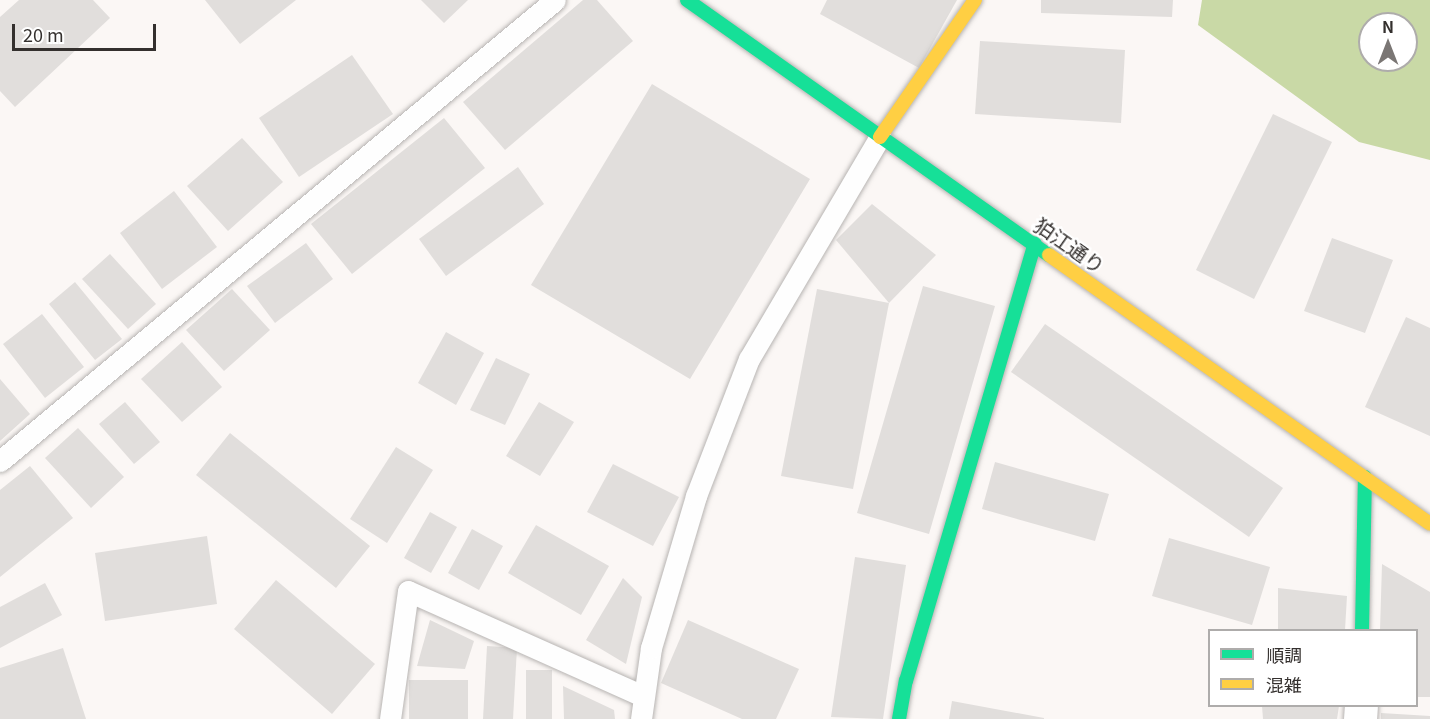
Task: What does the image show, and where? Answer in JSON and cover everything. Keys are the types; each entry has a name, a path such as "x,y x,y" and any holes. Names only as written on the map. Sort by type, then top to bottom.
{"main road":[{"name":"狛江通り","path":"687,0 1430,524"},
{"path":"880,137 975,0"},
{"path":"899,719 906,681 1035,244"},
{"path":"1362,629 1365,477"}],"lane":[{"path":"0,461 555,0"},
{"path":"640,719 651,648 696,496 749,360 880,137"},
{"path":"386,718 408,591 643,696"}],"green space":[{"path":"1202,0 1430,0 1430,160 1359,142 1198,25"}],"building":[{"path":"19,0 93,0 110,18 15,107 0,91 0,17"},
{"path":"205,0 296,0 240,44"},
{"path":"421,0 468,0 444,23"},
{"path":"583,0 597,0 633,41 505,150 463,102"},
{"path":"827,0 957,0 919,68 820,14"},
{"path":"1041,0 1173,0 1172,17 1041,13"},
{"path":"980,41 1125,50 1121,123 975,114"},
{"path":"352,55 393,114 299,177 259,118"},
{"path":"652,84 810,179 690,379 531,285"},
{"path":"1273,114 1332,142 1254,299 1196,270"},
{"path":"444,118 485,168 352,274 311,224"},
{"path":"242,138 283,182 228,231 187,186"},
{"path":"518,167 544,204 446,276 419,239"},
{"path":"174,191 217,247 162,289 120,233"},
{"path":"872,204 936,255 889,303 836,240"},
{"path":"1332,238 1393,260 1365,333 1304,311"},
{"path":"306,243 333,279 275,323 247,286"},
{"path":"110,254 156,304 128,329 82,279"},
{"path":"75,282 122,339 95,360 49,304"},
{"path":"923,286 995,306 929,534 857,513"},
{"path":"232,289 270,330 224,371 186,330"},
{"path":"817,289 889,303 853,489 781,476"},
{"path":"42,314 84,367 45,398 3,344"},
{"path":"1406,317 1430,328 1430,436 1365,407"},
{"path":"1045,324 1283,488 1249,537 1011,372"},
{"path":"446,332 484,353 456,405 418,383"},
{"path":"182,342 222,387 182,422 141,379"},
{"path":"496,358 530,374 505,425 470,410"},
{"path":"0,379 30,414 0,441"},
{"path":"125,402 160,442 134,464 99,424"},
{"path":"539,402 574,422 540,476 506,456"},
{"path":"78,428 124,477 91,508 45,458"},
{"path":"230,433 370,546 336,588 196,475"},
{"path":"396,447 433,470 387,543 350,519"},
{"path":"995,462 1109,494 1095,541 982,509"},
{"path":"613,464 679,497 653,546 587,512"},
{"path":"30,466 73,518 0,577 0,490"},
{"path":"430,512 457,527 431,573 404,558"},
{"path":"536,525 609,566 581,615 508,573"},
{"path":"472,529 503,546 479,590 448,573"},
{"path":"207,536 217,604 105,621 95,553"},
{"path":"1169,538 1270,567 1252,625 1152,596"},
{"path":"855,557 906,565 883,719 831,717"},
{"path":"1382,564 1430,592 1430,697 1418,697 1418,629 1380,629"},
{"path":"623,578 642,597 626,664 586,640"},
{"path":"276,580 375,664 332,714 234,629"},
{"path":"45,583 62,615 0,648 0,607"},
{"path":"1278,588 1347,596 1345,629 1278,629"},
{"path":"430,620 474,641 465,669 417,666"},
{"path":"688,620 799,669 776,719 742,719 661,683"},
{"path":"487,646 517,648 513,719 483,719"},
{"path":"63,648 86,719 0,719 0,668"},
{"path":"526,670 552,670 552,719 526,719"},
{"path":"409,680 468,680 468,719 409,719"},
{"path":"563,686 614,710 615,719 564,719"},
{"path":"952,701 1044,718 1044,719 949,719"},
{"path":"1262,707 1339,707 1337,719 1263,719"},
{"path":"1381,713 1430,716 1430,719 1381,719"}],"traffic: fast":[{"path":"687,0 1049,255"},
{"path":"899,719 906,681 1035,244"},
{"path":"1362,629 1365,477"}],"traffic: slow":[{"path":"880,137 975,0"},
{"path":"1049,255 1430,524"}]}
